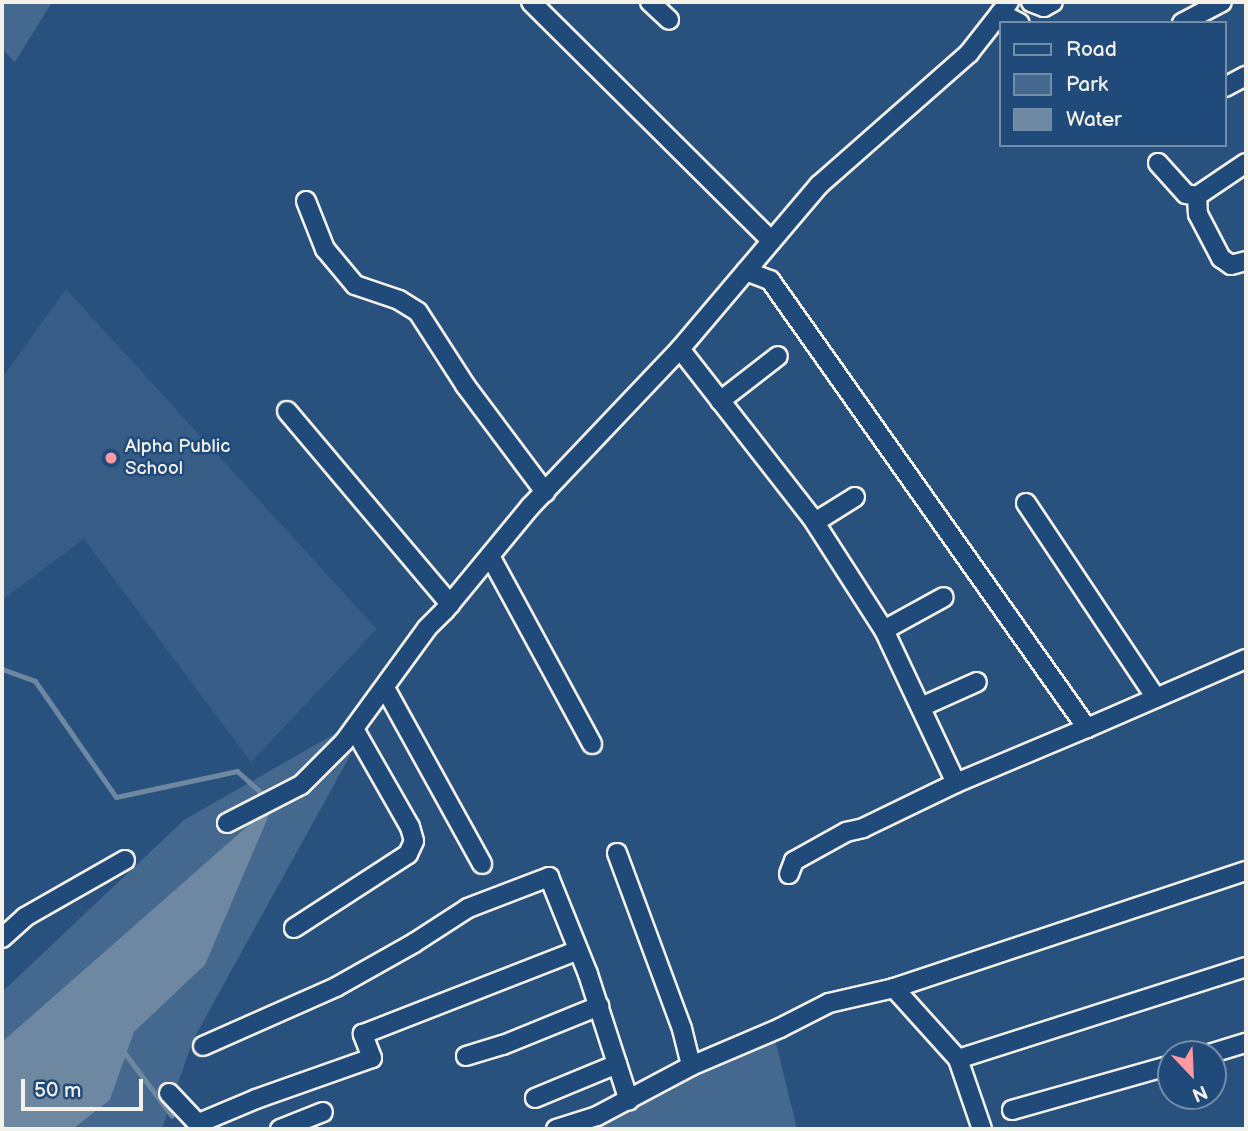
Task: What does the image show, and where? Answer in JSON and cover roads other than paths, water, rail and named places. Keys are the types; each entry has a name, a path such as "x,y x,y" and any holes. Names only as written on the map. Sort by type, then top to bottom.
{"street":[{"path":"531,2 772,241"},
{"path":"650,2 669,20"},
{"path":"1031,2 1044,7 1053,2"},
{"path":"1186,21 1222,2"},
{"path":"227,823 301,785 354,729 427,628 545,492 680,349 819,185 969,53 1005,7 1018,21"},
{"path":"1227,86 1246,76"},
{"path":"1158,163 1186,194 1197,196 1246,163"},
{"path":"1197,196 1198,214 1221,258 1231,265 1246,261"},
{"path":"306,201 325,249 355,285 399,300 418,312 465,385 545,492"},
{"path":"746,271 770,280 1087,728"},
{"path":"680,349 815,522 884,630 956,783"},
{"path":"720,401 778,356"},
{"path":"287,411 450,604"},
{"path":"815,522 855,497"},
{"path":"1026,503 1156,698"},
{"path":"491,555 592,744"},
{"path":"884,630 944,597"},
{"path":"789,874 794,861 846,832 863,828 956,783 1246,659"},
{"path":"921,707 978,682"},
{"path":"384,688 482,864"},
{"path":"294,928 408,854 414,841 410,827 354,729"},
{"path":"617,853 682,1029 691,1066"},
{"path":"2,938 26,917 125,860"},
{"path":"556,1129 597,1116 691,1066 780,1028 829,1003 894,988 1246,871"},
{"path":"203,1046 336,987 414,943 467,908 549,877 599,1006 629,1101"},
{"path":"170,1093 201,1126 256,1099 372,1058 363,1034 576,951"},
{"path":"958,1059 1246,967"},
{"path":"894,988 958,1059 982,1129"},
{"path":"466,1056 503,1045 599,1006"},
{"path":"1227,1049 1246,1043"},
{"path":"535,1098 617,1064"},
{"path":"1012,1110 1157,1069"},
{"path":"280,1129 323,1112"}],"water":[{"path":"274,803 205,965 134,1032 110,1100 73,1129 2,1129 2,1042"}],"waterway":[{"path":"2,669 35,681 116,797 237,771 267,798"},
{"path":"123,1051 172,1116"}],"place":[{"name":"Alpha Public School","path":"111,458"}]}
